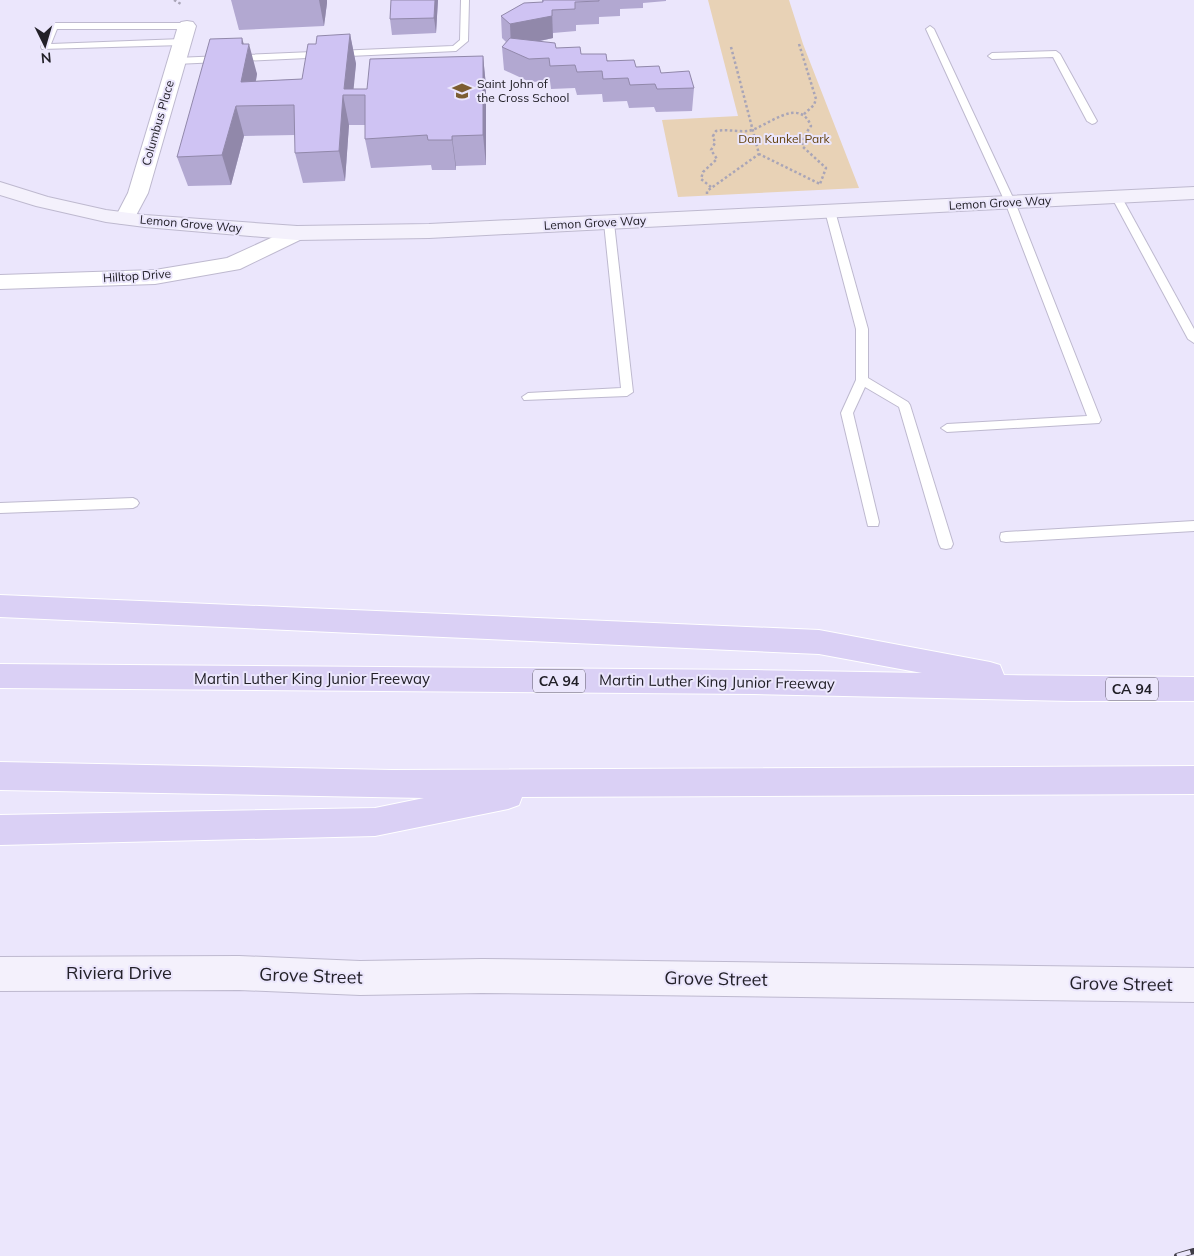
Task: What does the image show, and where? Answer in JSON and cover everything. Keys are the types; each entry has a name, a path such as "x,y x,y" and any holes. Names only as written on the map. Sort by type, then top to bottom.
{"highway":[{"path":"0,606 819,642 1070,689"},
{"name":"Martin Luther King Junior Freeway","path":"0,676 744,682 1070,689 1194,689"},
{"path":"0,776 392,784 1194,780"},
{"path":"0,830 375,822 569,783"}],"main road":[{"name":"Lemon Grove Way","path":"0,188 43,202 106,216 145,221 297,233 429,232 1194,193"},
{"name":"Riviera Drive","path":"0,974 239,972"},
{"name":"Grove Street","path":"239,972 360,978 482,976 1194,985"}],"street":[{"name":"Columbus Place","path":"125,218 138,194 185,34"},
{"name":"Hilltop Drive","path":"0,282 156,277 232,264 297,233"}],"lane":[{"path":"176,61 456,48 464,41 465,0"},
{"path":"54,26 185,34 45,47 54,26"},
{"path":"930,29 1010,202 1095,420 947,428"},
{"path":"992,56 1056,54 1092,122"},
{"path":"1116,196 1194,339"},
{"path":"835,211 862,328 862,380 847,413 873,522"},
{"path":"528,397 627,392 609,223"},
{"path":"862,380 904,405 946,544"},
{"path":"0,508 133,503"},
{"path":"1006,537 1194,526"}],"path":[{"path":"799,44 816,99 814,105 803,115"},
{"path":"731,47 759,154 833,191 835,211"},
{"path":"711,188 701,178 703,172 717,159 711,150 715,142 713,136 716,131 724,129 752,130 764,126 776,115 789,112 803,115 809,120 811,126 804,136 802,146 809,154 821,159 826,168 820,184"},
{"path":"712,217 707,191 759,154"}],"green space":[{"name":"Dan Kunkel Park","path":"708,0 789,0 803,44 859,188 678,197 662,120 738,116"}],"building":[{"path":"391,0 435,0 434,18 390,19"},
{"path":"543,0 599,1 575,2 575,9 552,10 552,16 510,24 501,16 524,3 543,2"},
{"path":"350,34 344,89 367,89 370,59 483,56 483,135 452,136 452,140 428,140 427,135 365,139 365,95 343,95 339,151 295,153 294,105 236,106 222,155 177,157 210,39 242,38 242,44 249,44 241,82 302,79 308,44 316,44 317,36"},
{"path":"510,38 555,43 556,48 580,47 581,54 606,54 607,61 634,60 636,67 659,66 661,73 689,71 694,88 657,89 655,84 630,85 628,78 603,79 602,71 577,72 575,65 550,66 549,58 529,59 502,47"}],"railway":[{"path":"1177,1256 1194,1251"}],"place":[{"name":"Saint John of the Cross School","path":"462,91"}]}
